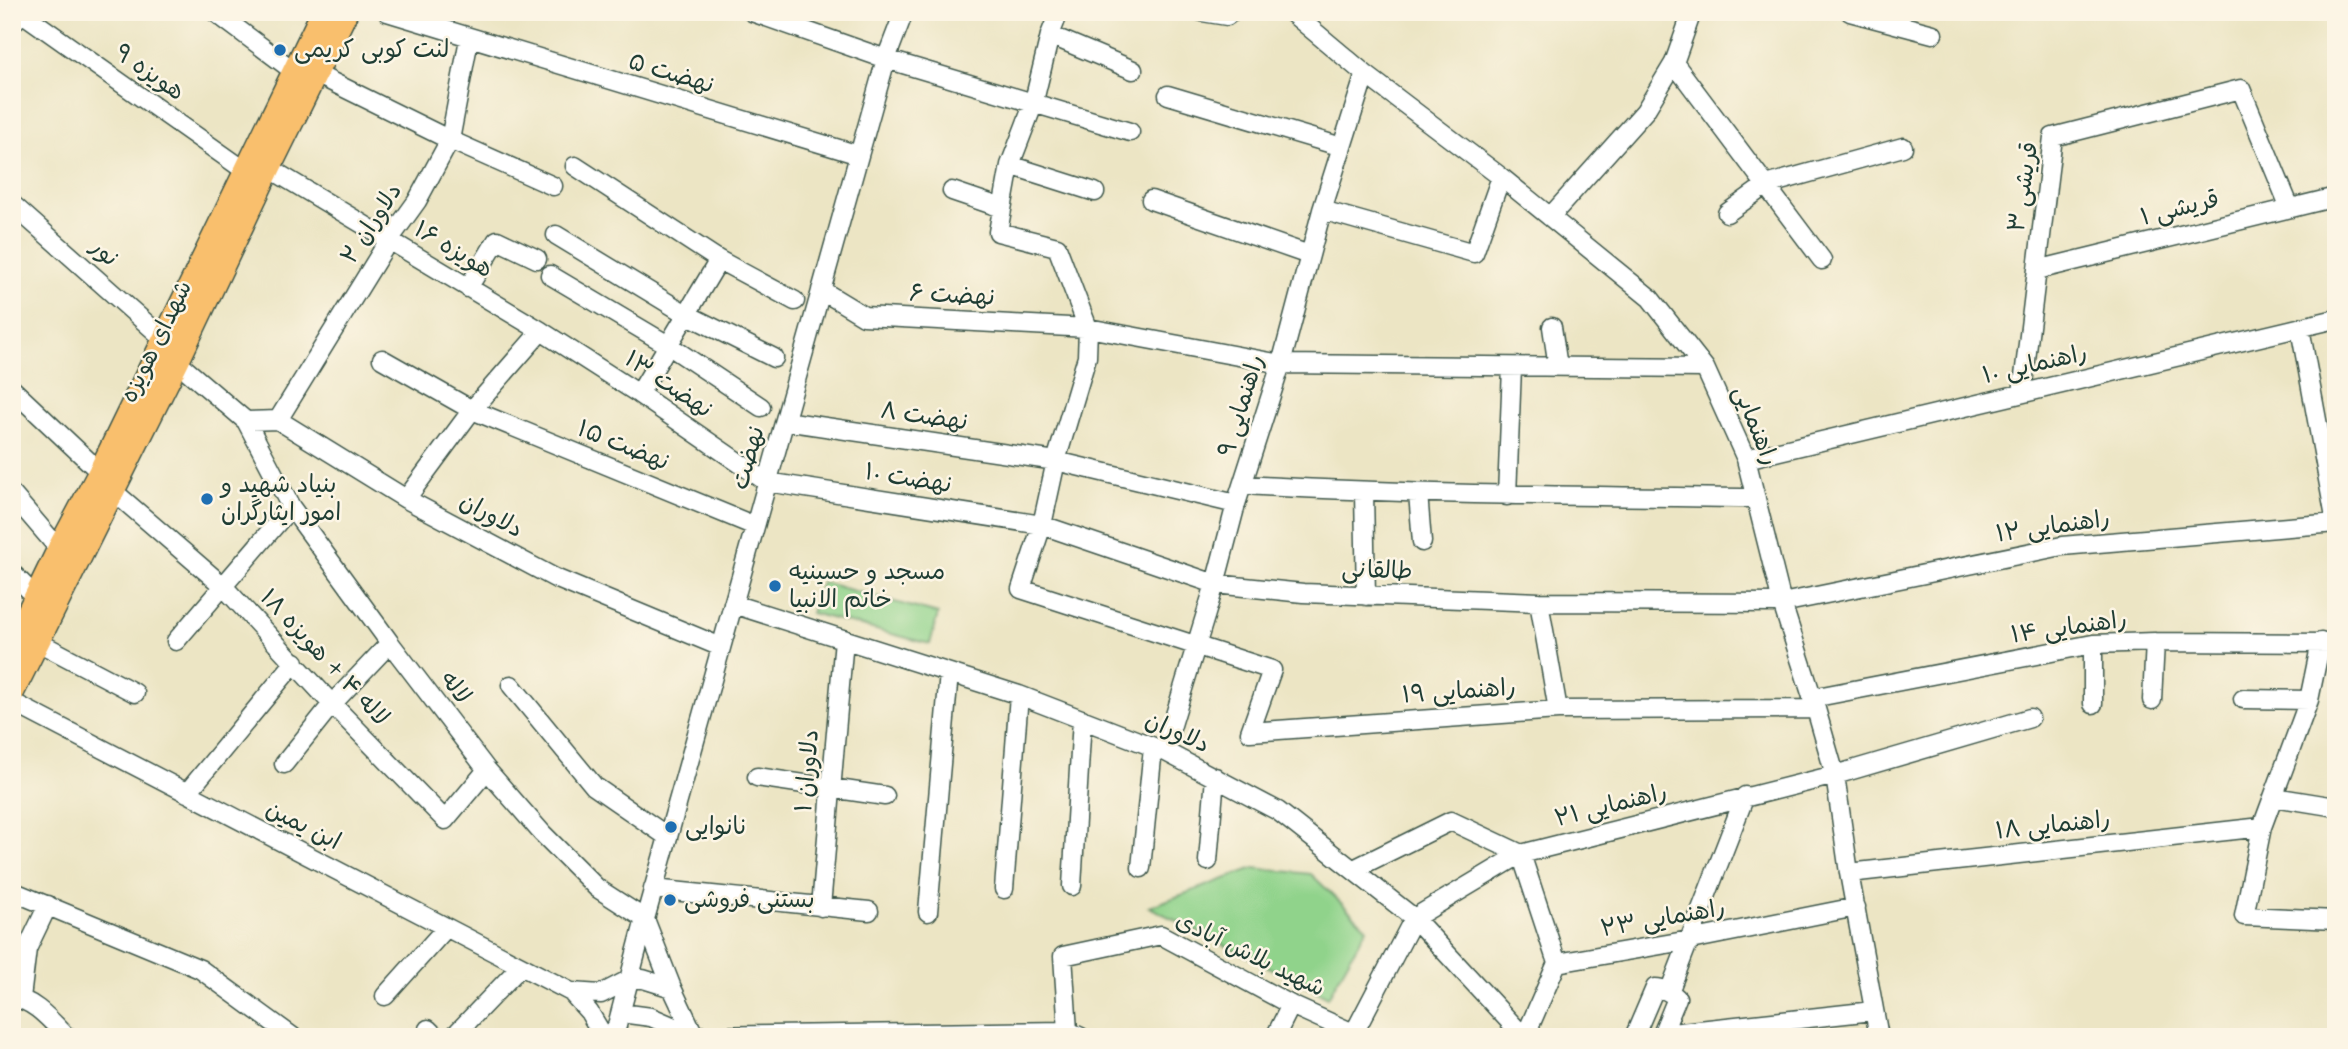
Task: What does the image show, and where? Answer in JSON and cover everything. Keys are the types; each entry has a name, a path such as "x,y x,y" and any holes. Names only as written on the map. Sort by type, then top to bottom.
{"main road":[{"name":"شهدای هویزه","path":"305,73 323,12"},
{"name":"شهدای هویزه","path":"12,693 177,362 258,170 305,73 346,12"},
{"name":"شهدای هویزه","path":"12,646 59,548 100,472 163,339 258,170"}],"street":[{"path":"215,12 305,73 553,186"},
{"name":"نهضت ۵","path":"387,12 859,155"},
{"path":"752,12 886,59 1130,132"},
{"name":"نهضت","path":"614,1037 886,59 904,12"},
{"path":"1059,12 1050,35 1033,104 1010,166 998,232 1057,247 1088,328 1087,358 1056,461 1042,526 1021,589 1197,645"},
{"path":"1202,12 1227,16 1231,12"},
{"name":"راهنمایی","path":"1291,12 1365,74 1501,177 1650,298 1705,368 1746,459 1782,603 1835,775 1849,873 1880,1037"},
{"path":"1550,217 1645,111 1674,63 1692,12"},
{"path":"1850,12 1933,34"},
{"path":"12,24 22,13"},
{"name":"هویزه ۹","path":"22,13 258,170"},
{"path":"1050,35 1133,71"},
{"name":"دلاوران ۲","path":"278,419 389,240 417,201 450,140 469,39"},
{"path":"1674,63 1822,260"},
{"name":"راهنمایی ۹","path":"1141,867 1159,750 1197,645 1236,504 1282,364 1322,210 1365,74"},
{"name":"قریشی ۳","path":"2022,393 2053,136 2241,89 2290,208"},
{"path":"1168,95 1342,147"},
{"path":"1727,213 1766,186 1903,147"},
{"path":"575,166 719,260 795,302"},
{"path":"1010,166 1095,192"},
{"name":"هویزه ۱۶","path":"258,170 389,240 541,331"},
{"path":"1322,210 1474,253 1501,177"},
{"path":"952,191 1002,208"},
{"name":"قریشی ۱","path":"2037,270 2336,197"},
{"path":"1152,200 1309,255"},
{"name":"نور","path":"12,204 163,339"},
{"path":"556,235 686,314 774,358"},
{"path":"468,288 497,240 537,259"},
{"path":"639,394 719,260"},
{"path":"550,275 668,345 761,407"},
{"name":"نهضت ۶","path":"821,290 864,316 1088,328 1282,364 1705,368"},
{"name":"راهنمایی ۱۰","path":"1746,459 2336,319"},
{"path":"1552,327 1558,367"},
{"path":"2300,328 2330,456 2336,523"},
{"path":"406,499 472,410 541,331"},
{"name":"نهضت ۱۳","path":"541,331 767,482"},
{"name":"نهضت ۱۵","path":"382,359 472,410 755,526"},
{"name":"لاله","path":"177,362 246,421 292,507 487,771 542,833 597,888 645,919"},
{"path":"1507,496 1512,367"},
{"path":"12,389 100,472"},
{"path":"246,421 278,419"},
{"name":"دلاوران","path":"278,419 296,433 406,499 555,578 721,647"},
{"name":"نهضت ۸","path":"785,421 1056,461 1236,504"},
{"name":"نهضت ۱۰","path":"767,482 1042,526 1215,584"},
{"path":"1244,485 1507,496 1756,498"},
{"name":"لاله ۴ + هویزه ۱۸","path":"113,491 223,586 332,704 445,820 487,771"},
{"path":"1364,492 1366,596"},
{"path":"1418,493 1422,542"},
{"path":"12,494 59,548"},
{"path":"176,641 292,507"},
{"name":"راهنمایی ۱۲","path":"1538,602 1782,603 2062,546 2336,523"},
{"path":"12,573 37,598"},
{"name":"طالقانی","path":"1215,584 1303,593 1538,602"},
{"path":"1538,602 1558,710"},
{"name":"دلاوران","path":"733,604 1019,695 1159,750 1278,811 1413,918 1525,1037"},
{"name":"دلاوران ۱","path":"821,907 844,639"},
{"path":"38,642 135,693"},
{"path":"2152,701 2155,642"},
{"path":"284,764 332,704 390,643"},
{"path":"2329,643 2262,827 2244,916 2336,920"},
{"name":"راهنمایی ۱۴","path":"1814,703 2093,644 2329,643"},
{"path":"2092,704 2093,644"},
{"name":"راهنمایی ۱۹","path":"1197,645 1272,670 1250,732 1558,710 1814,703"},
{"path":"187,793 295,662"},
{"path":"928,912 949,673"},
{"path":"511,685 594,786 668,837"},
{"path":"1004,889 1019,695"},
{"path":"2244,699 2309,700"},
{"name":"ابن یمین","path":"12,702 571,992"},
{"name":"راهنمایی ۲۱","path":"1413,918 1521,854 1835,775 2030,718"},
{"path":"1072,886 1082,719"},
{"path":"757,777 885,796"},
{"path":"1208,861 1214,777"},
{"path":"1670,992 1745,796"},
{"path":"2274,797 2336,807"},
{"path":"1354,869 1451,821 1521,854 1557,963 1525,1037"},
{"name":"راهنمایی ۱۸","path":"1849,873 2262,827"},
{"path":"653,889 870,911"},
{"path":"12,891 200,969 293,1037"},
{"path":"48,905 27,949 17,998 42,1014 67,1037"},
{"name":"راهنمایی ۲۳","path":"1557,963 1856,907"},
{"path":"1358,1035 1413,918"},
{"path":"645,919 695,1037"},
{"path":"385,996 446,928"},
{"name":"شهید بلاش آبادی","path":"1075,1034 1063,956 1161,935 1291,1005 1358,1035"},
{"path":"453,1037 521,966"},
{"path":"571,992 601,993 630,978 672,988"},
{"path":"1634,1037 1655,988 1670,992 1677,999 1662,1035 1873,1011"},
{"path":"571,992 589,1012 604,1037"},
{"path":"1275,1037 1291,1005"},
{"path":"621,1013 651,1017 695,1037 1075,1034"}],"green space":[{"path":"822,582 938,614 930,644 811,613"},
{"path":"1254,868 1311,874 1367,928 1328,997 1149,907"}],"place":[{"name":"لنت کوبی کریمی","path":"280,50"},
{"name":"بنیاد شهید و امور ایثارگران","path":"207,499"},
{"name":"مسجد و حسینیه خاتم الانبیا","path":"775,586"},
{"name":"نانوایی","path":"671,827"},
{"name":"بستنی فروشی","path":"670,900"}]}
